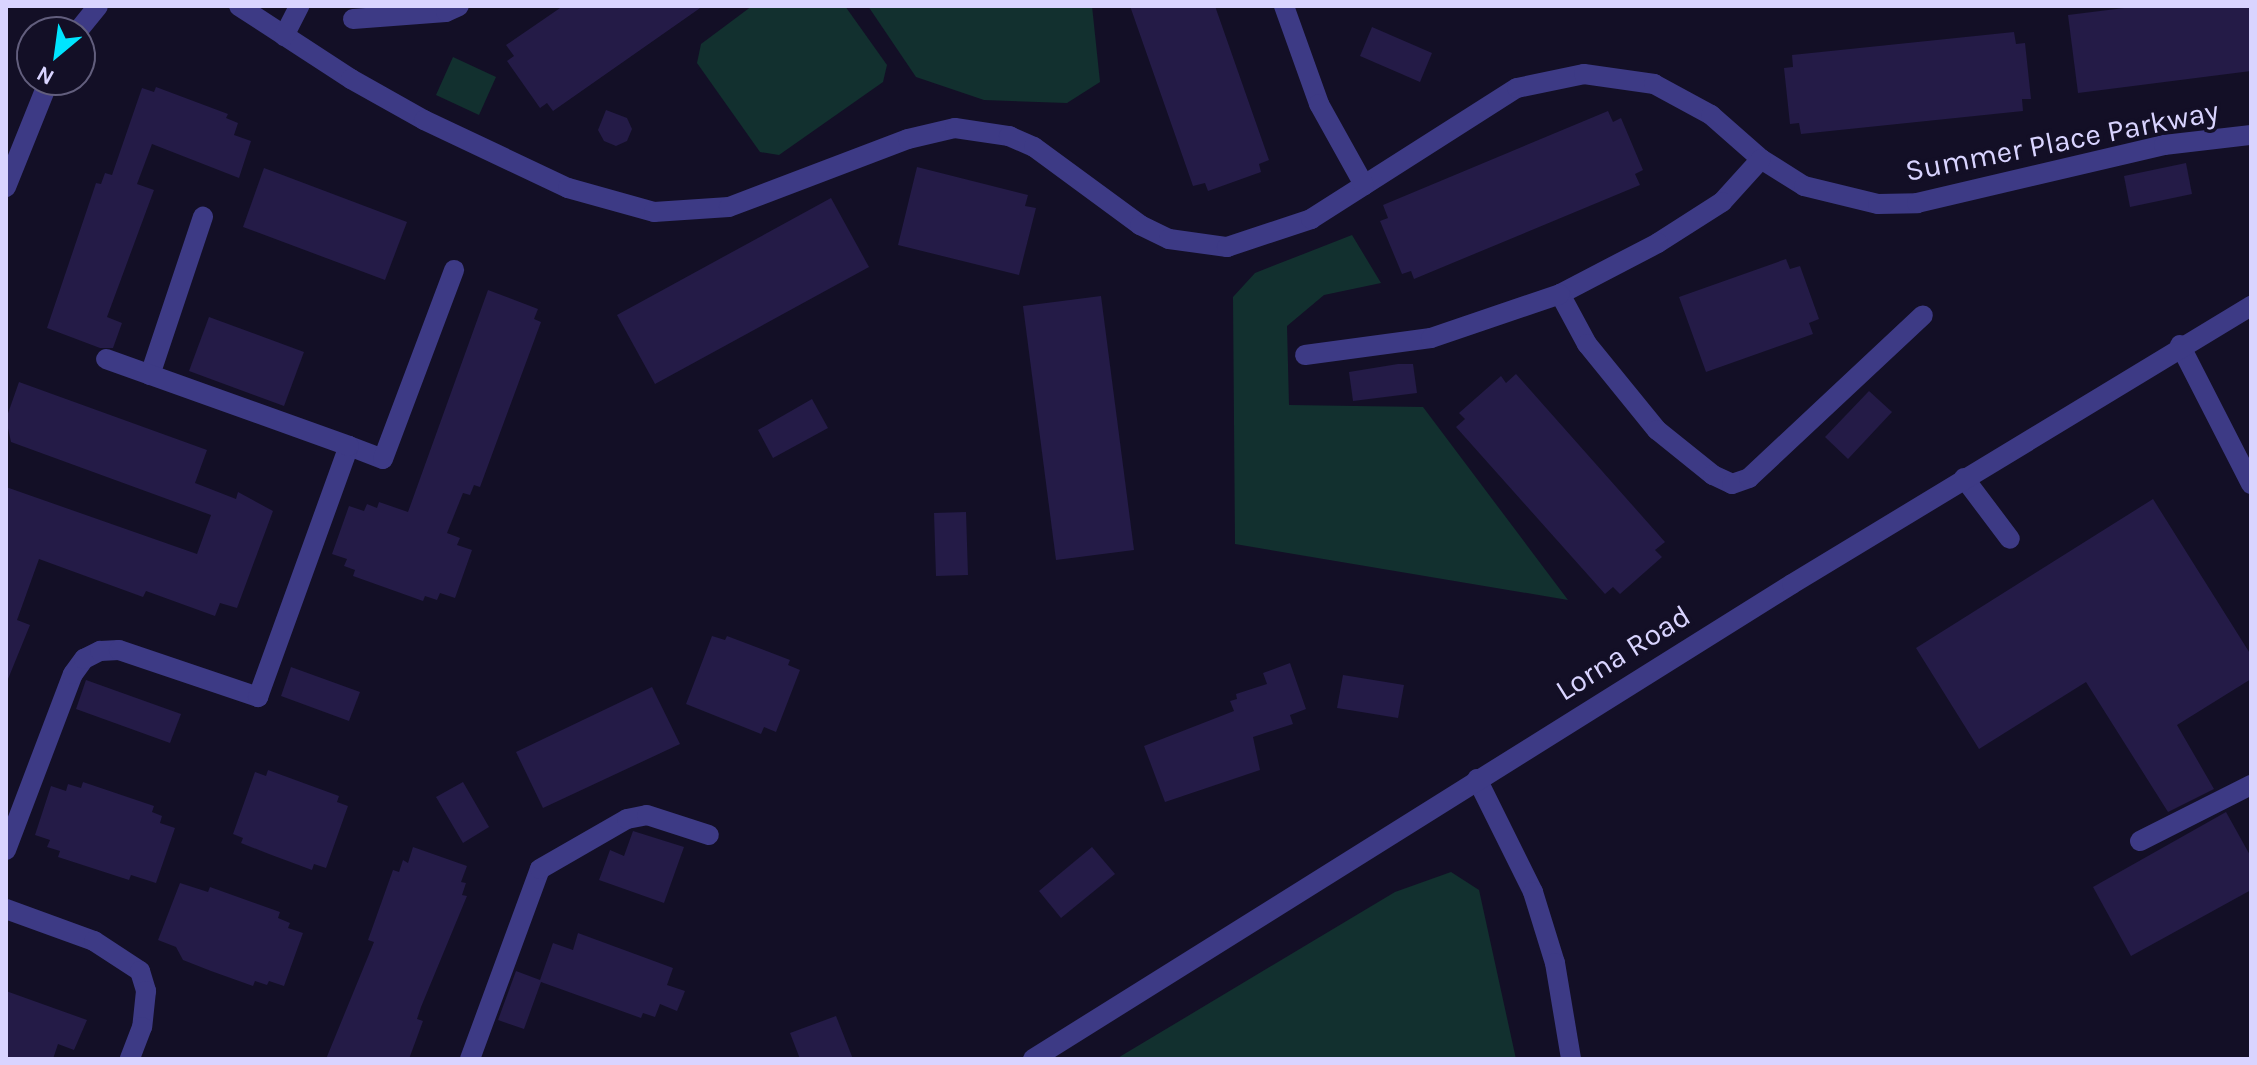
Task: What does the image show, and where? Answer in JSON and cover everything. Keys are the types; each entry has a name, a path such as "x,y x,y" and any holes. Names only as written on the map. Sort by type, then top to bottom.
{"street":[{"name":"Summer Place Parkway","path":"239,6 400,106 568,188 654,212 729,207 908,139 955,128 1009,136 1034,147 1140,225 1201,245 1227,247 1311,219 1517,88 1584,74 1654,84 1682,97 1761,159 1804,186 1838,197 1917,203 2164,145 2251,135"},
{"path":"284,36 299,6"},
{"path":"353,19 459,6"},
{"path":"1284,6 1319,104 1364,185"},
{"path":"6,187 43,96"},
{"path":"1305,355 1431,338 1560,294 1658,243 1722,202 1761,159"},
{"path":"150,375 203,217"},
{"path":"106,359 383,459 454,270"},
{"path":"1560,294 1619,388 1657,430 1713,475 1732,484 1771,461 1923,315"},
{"name":"Lorna Road","path":"1033,1059 1477,779 2180,345 2251,306"},
{"path":"2180,345 2251,484"},
{"path":"6,850 73,674 84,659 119,650 258,697 349,446"},
{"path":"1964,478 2010,539"},
{"path":"1477,779 1533,892 1555,963 1571,1059"},
{"path":"2140,841 2251,785"},
{"path":"470,1059 540,869 627,819 647,815 709,835"},
{"path":"6,909 94,941 140,971 146,991 142,1027 130,1059"}],"green space":[{"path":"752,6 845,6 887,65 883,82 779,155 760,152 697,63 701,44"},
{"path":"868,6 1092,6 1100,82 1067,103 984,100 916,77"},
{"path":"453,57 496,77 479,115 436,95"},
{"path":"1352,235 1381,283 1324,295 1287,326 1289,405 1423,407 1568,600 1235,544 1233,297 1255,273"},
{"path":"1451,872 1479,890 1516,1059 1116,1059 1395,892"}],"building":[{"path":"563,6 703,6 553,111 547,103 540,108 507,61 514,56 506,45"},
{"path":"1130,6 1215,6 1269,160 1259,164 1261,172 1208,191 1205,183 1193,186"},
{"path":"2140,6 2251,6 2251,71 2078,93 2068,15"},
{"path":"1372,27 1432,53 1420,82 1360,56"},
{"path":"2014,32 2016,44 2025,43 2031,99 2022,99 2023,111 1801,134 1799,123 1790,124 1784,68 1793,67 1792,55"},
{"path":"156,87 228,114 226,118 238,123 234,135 251,141 239,178 152,144 137,184 154,190 107,317 122,323 113,348 100,348 47,328 96,183 101,184 105,173 112,175 142,88 154,92"},
{"path":"606,110 627,118 632,129 627,141 616,146 604,141 598,130"},
{"path":"1608,111 1613,122 1621,118 1643,170 1635,174 1640,185 1414,279 1411,271 1402,274 1380,221 1388,218 1383,205"},
{"path":"2186,163 2192,194 2130,207 2124,176"},
{"path":"917,167 1028,195 1025,206 1036,208 1019,275 898,245"},
{"path":"264,168 407,222 385,280 243,227"},
{"path":"831,198 869,267 655,384 617,315"},
{"path":"1786,259 1790,269 1800,266 1819,319 1809,323 1813,334 1706,372 1679,297"},
{"path":"488,290 538,309 534,319 541,322 480,487 474,485 470,495 463,493 447,533 460,538 457,545 472,550 455,598 440,593 437,600 425,596 423,601 353,576 355,570 344,566 347,559 332,554 349,506 364,511 367,504 377,508 379,502 408,512"},
{"path":"1101,296 1134,550 1056,560 1023,306"},
{"path":"209,317 304,352 284,406 189,371"},
{"path":"1413,364 1417,393 1353,401 1349,372"},
{"path":"1516,374 1665,542 1655,550 1662,557 1620,594 1613,587 1605,594 1456,427 1465,419 1459,413 1501,376 1506,383"},
{"path":"19,382 207,450 195,483 236,499 238,492 273,511 237,608 220,603 215,616 146,591 143,597 39,559 17,620 30,625 6,684 6,487 197,554 211,515 11,442 6,419"},
{"path":"1869,391 1892,412 1848,459 1825,437"},
{"path":"812,399 828,428 773,458 758,430"},
{"path":"2153,499 2251,655 2251,679 2177,725 2214,789 2168,812 2086,682 1979,749 1916,648"},
{"path":"966,512 968,575 936,576 934,513"},
{"path":"712,636 725,640 727,636 790,660 788,665 800,670 776,732 764,727 761,734 686,704"},
{"path":"1290,663 1306,709 1290,715 1293,724 1253,737 1260,770 1165,802 1144,746 1234,711 1230,701 1237,699 1236,694 1267,684 1263,673"},
{"path":"291,667 360,692 349,721 281,696"},
{"path":"1343,675 1404,685 1398,718 1337,708"},
{"path":"86,680 181,714 170,743 76,709"},
{"path":"652,687 680,744 543,808 516,752"},
{"path":"268,770 339,796 337,802 348,806 326,868 314,864 312,870 241,843 243,838 233,834 255,772 266,776"},
{"path":"83,782 154,806 152,812 162,816 160,823 175,828 156,883 131,875 129,880 58,857 60,851 47,847 50,840 35,835 51,786 66,791 68,784 81,788"},
{"path":"463,782 489,827 463,843 436,797"},
{"path":"2226,812 2251,857 2251,890 2131,956 2093,887"},
{"path":"633,831 684,847 664,903 599,880 610,850 624,856"},
{"path":"413,847 467,866 461,882 466,883 462,895 467,896 421,1007 417,1019 423,1021 409,1059 326,1059 374,942 368,940 393,870 399,872 403,860 408,863"},
{"path":"1092,847 1115,874 1061,918 1039,891"},
{"path":"180,883 208,892 210,887 280,912 278,918 290,923 288,928 303,933 284,986 255,981 253,986 211,971 183,960 176,947 158,940"},
{"path":"578,933 673,968 667,985 685,991 677,1011 660,1004 655,1017 643,1013 641,1018 541,982 524,1029 498,1020 516,971 540,980 553,943 573,950"},
{"path":"6,991 87,1020 74,1050 58,1044 53,1059 6,1059"},
{"path":"836,1016 853,1059 800,1059 790,1033"}]}
